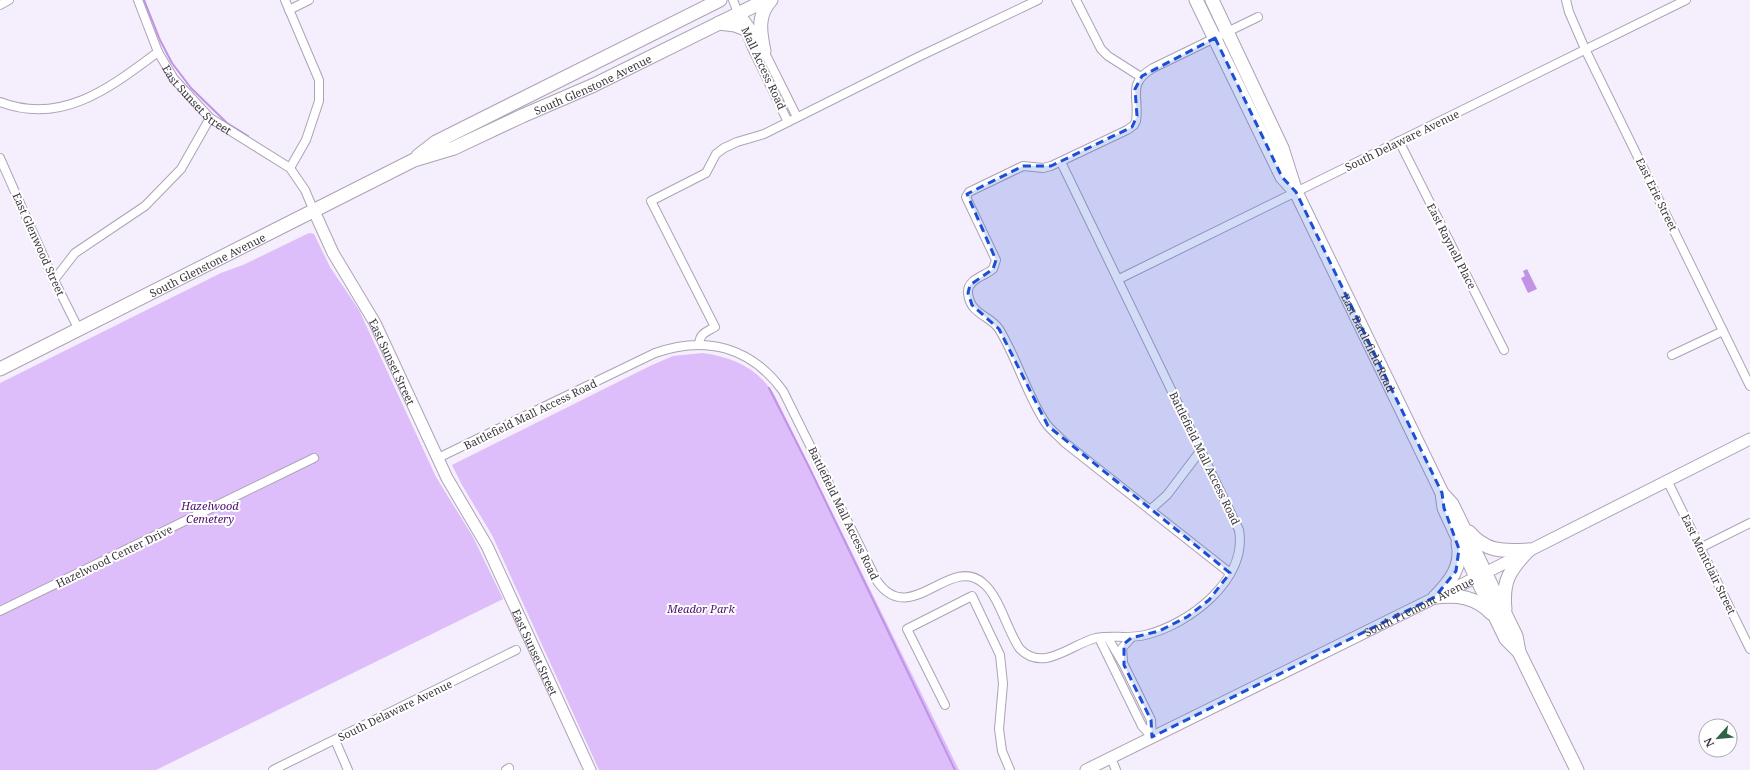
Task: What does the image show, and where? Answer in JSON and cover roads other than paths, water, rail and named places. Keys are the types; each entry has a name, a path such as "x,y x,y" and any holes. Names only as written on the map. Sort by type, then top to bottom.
{"main road":[{"path":"696,12 707,0"},
{"name":"South Glenstone Avenue","path":"414,160 436,142 720,0"},
{"name":"South Glenstone Avenue","path":"0,369 414,160 454,148 522,116 594,85 766,0"},
{"path":"764,51 760,29 761,15 771,0"},
{"name":"East Battlefield Road","path":"1196,0 1220,35 1282,148 1296,192 1442,494 1444,508 1459,530 1501,617 1516,636 1519,652 1577,770"},
{"name":"East Battlefield Road","path":"1212,0 1220,35"},
{"path":"720,23 735,25 745,29"},
{"name":"East Sunset Street","path":"314,210 333,253 376,323 447,478 487,546 590,770"},
{"name":"South Fremont Avenue","path":"1086,770 1480,575 1750,439"},
{"path":"1435,597 1448,584 1456,570 1459,549 1459,530 1473,537 1489,548 1496,550 1529,550"},
{"path":"1435,597 1459,596 1470,599 1501,617 1508,576 1514,566 1529,550"}],"street":[{"path":"0,5 9,0"},
{"name":"East Sunset Street","path":"138,0 158,52 174,79 210,118 290,168 305,190 314,210"},
{"path":"284,0 319,80 319,101 306,140 290,168"},
{"path":"289,10 309,0"},
{"path":"733,0 740,13"},
{"path":"699,344 699,337 715,327 651,201 706,173 716,154 724,148 737,142 764,134 916,58 1038,0"},
{"path":"1076,0 1101,49 1108,56 1141,77"},
{"name":"East Erie Street","path":"1566,0 1572,19 1585,49 1750,386"},
{"name":"South Delaware Avenue","path":"1119,279 1686,0"},
{"name":"Mall Access Road","path":"740,13 745,29 788,122"},
{"name":"Mall Access Road","path":"740,13 750,25 797,117"},
{"path":"1230,573 1064,442 1048,426 999,329 976,310 968,293 970,285 993,269 996,260 968,202 967,194 1023,166 1044,168 1060,162 1127,130 1134,125 1137,116 1135,89 1141,77 1153,68 1258,17"},
{"path":"0,102 16,108 52,110 59,108 113,86 158,52"},
{"path":"54,280 75,253 145,206 180,169 210,118"},
{"name":"East Raynell Place","path":"1399,141 1504,350"},
{"name":"East Glenwood Street","path":"0,158 54,280 79,330"},
{"name":"Battlefield Mall Access Road","path":"438,458 645,358 675,347 699,344 723,348 746,356 767,371 778,384 795,414 877,581 885,591 897,597 908,598 956,577 975,577 983,582 992,594 1020,650 1028,656 1037,658 1054,657 1090,640 1104,638 1131,638 1159,631 1187,618 1209,600 1225,582 1240,546 1239,530 1119,279 1060,162"},
{"path":"1672,355 1723,331"},
{"path":"1150,510 1167,494 1201,450"},
{"name":"Hazelwood Center Drive","path":"0,611 314,458"},
{"name":"East Montclair Street","path":"1667,480 1750,649"},
{"path":"1700,548 1750,523"},
{"path":"945,705 907,629 972,596 994,642 1002,665 1003,690 1000,731 1002,750 1010,770"},
{"path":"1104,638 1124,665 1150,720 1152,737"},
{"path":"1104,638 1142,725 1152,737"},
{"path":"1124,665 1122,648 1131,638"},
{"name":"South Delaware Avenue","path":"273,770 516,650"},
{"path":"335,740 348,770"},
{"path":"1111,758 1116,770"}],"waterway":[{"path":"144,0 160,40 172,63 191,88 227,123 248,136"},
{"path":"769,388 808,465 955,770"}],"park label":[{"name":"Hazelwood Cemetery","path":"210,511"},
{"name":"Meador Park","path":"701,608"}]}
